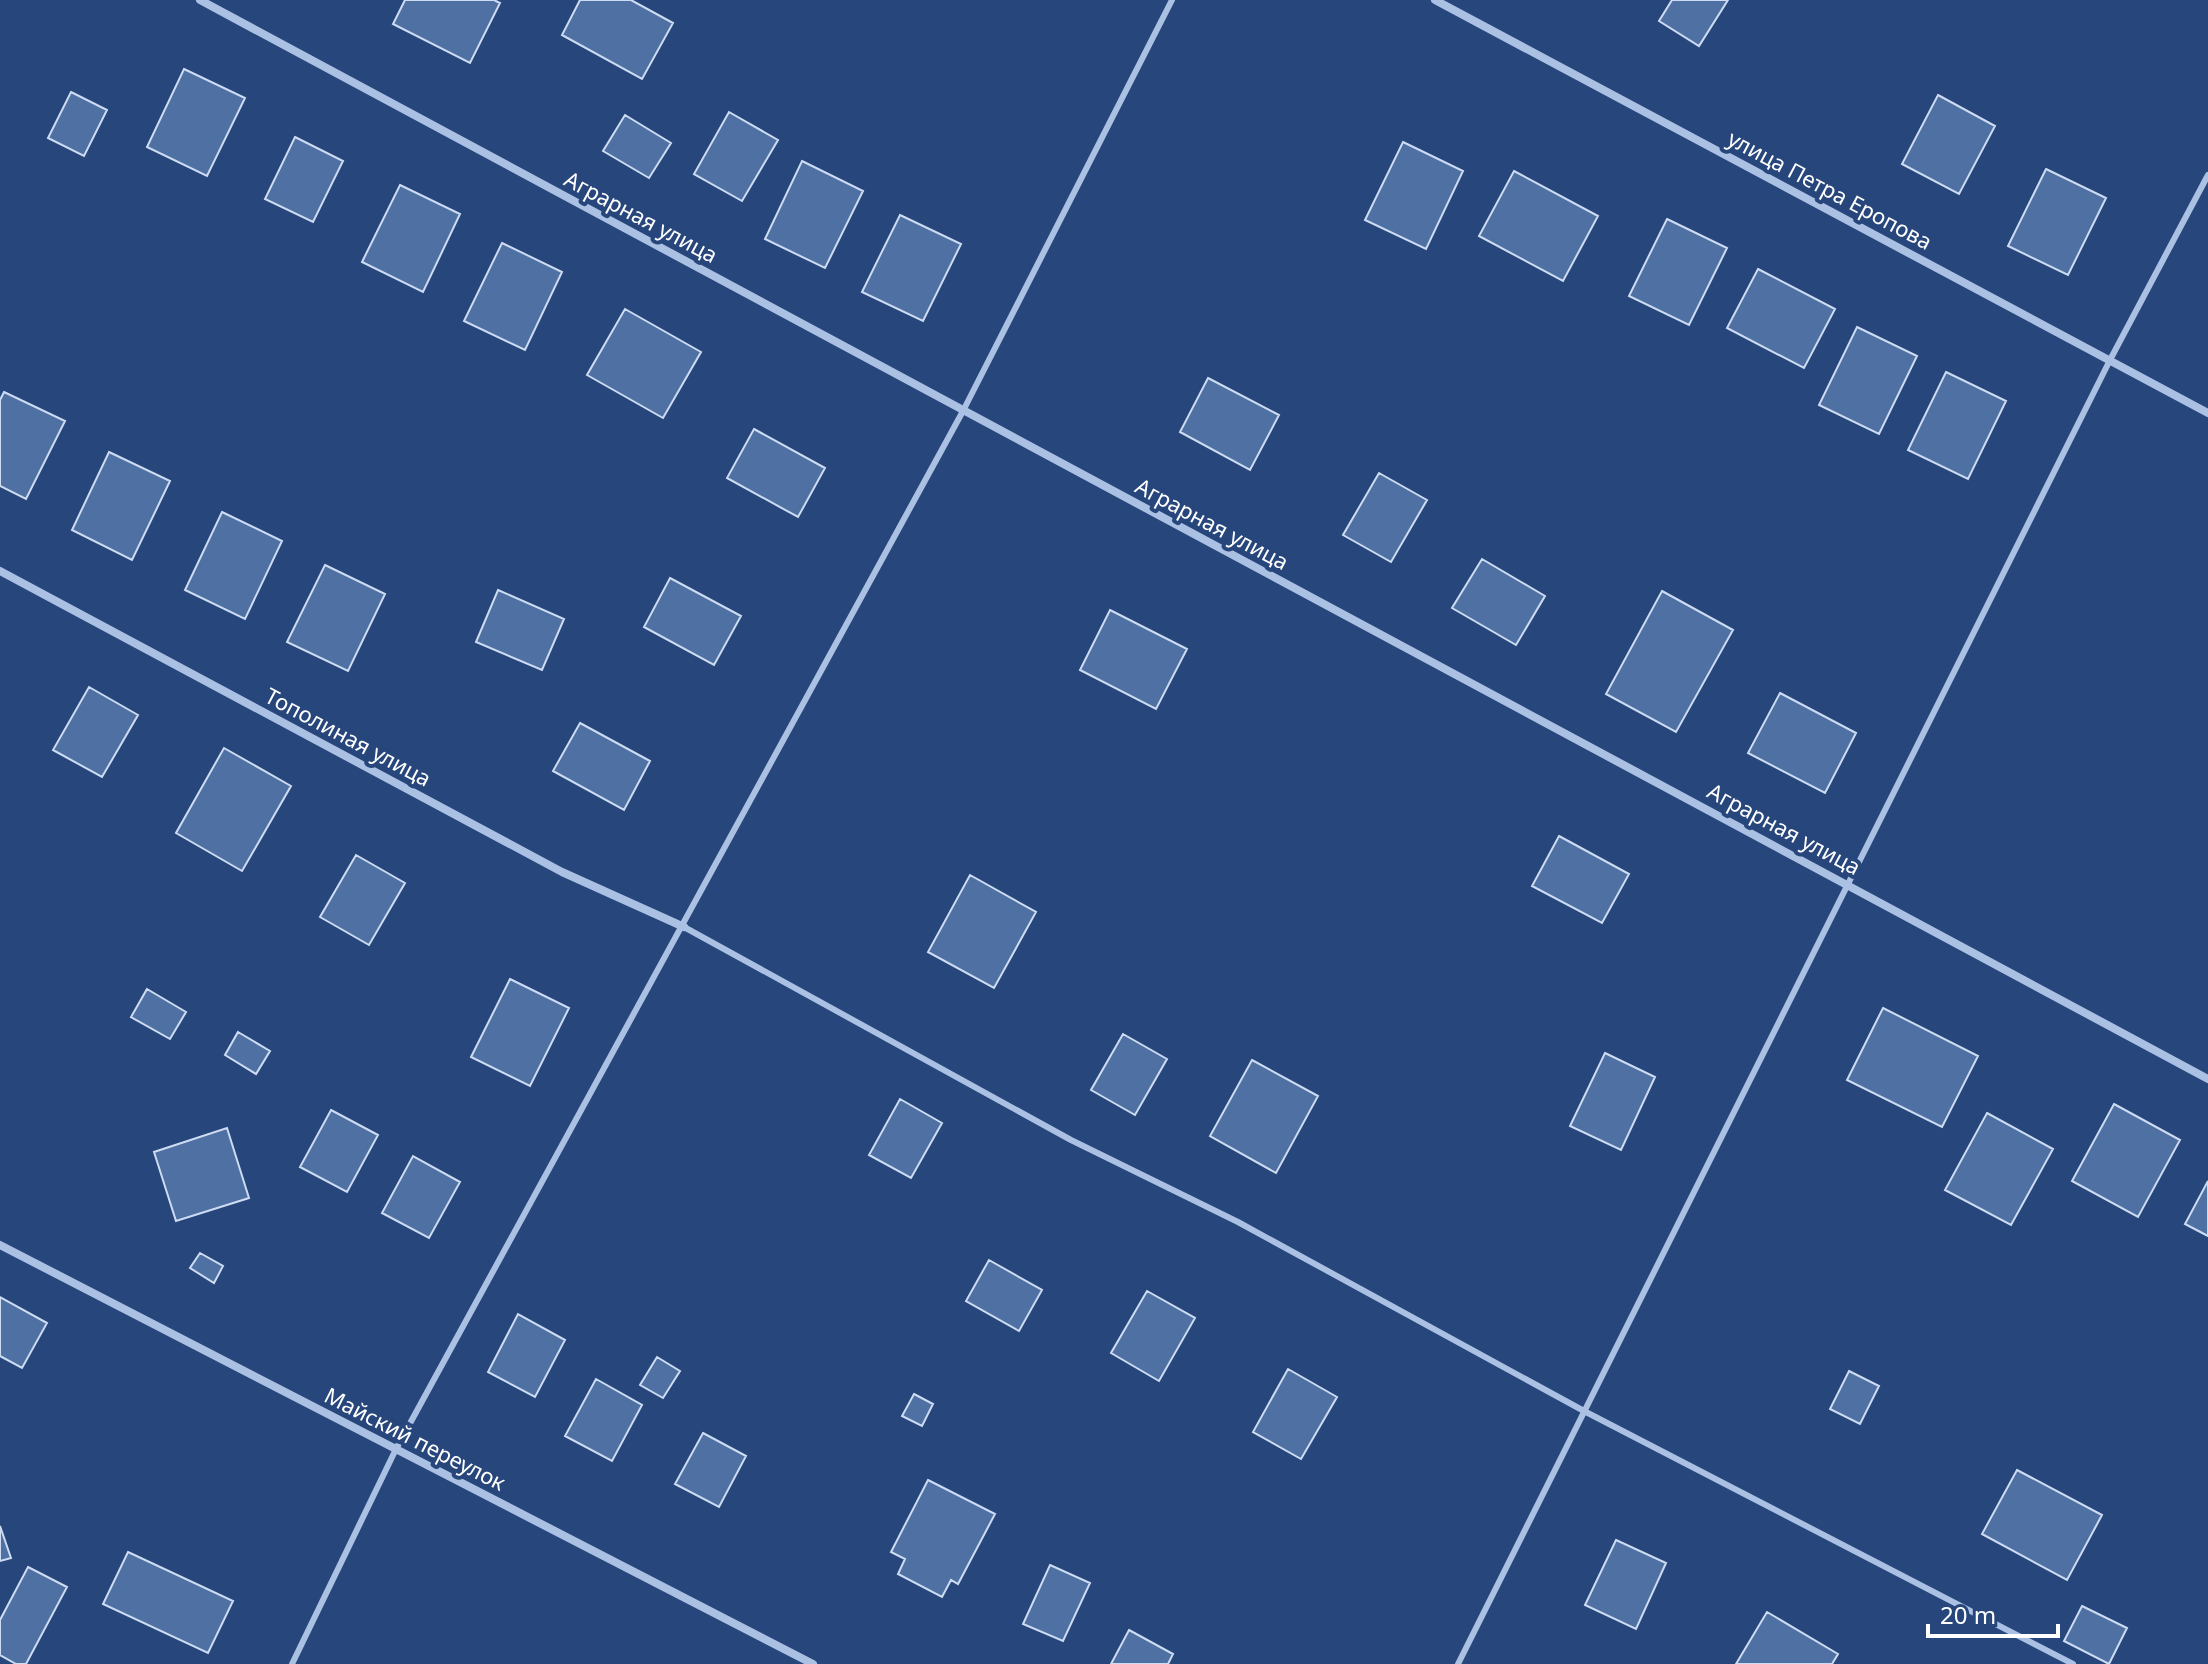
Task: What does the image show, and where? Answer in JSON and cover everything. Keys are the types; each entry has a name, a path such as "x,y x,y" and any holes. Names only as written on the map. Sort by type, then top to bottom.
{"street":[{"name":"Аграрная улица","path":"200,0 2208,1079"},
{"name":"улица Петра Еропова","path":"1435,0 2208,413"},
{"name":"Тополиная улица","path":"0,571 562,872 684,927"},
{"name":"Майский переулок","path":"0,1245 813,1664"}],"lane":[{"path":"292,1664 396,1449 684,927 963,411 1172,0"},
{"path":"1458,1664 2110,360 2208,175"},
{"path":"684,927 1071,1140 1238,1222 1584,1411 2073,1664"}],"building":[{"path":"405,0 494,0 500,3 470,63 393,24"},
{"path":"580,0 631,0 673,23 642,79 562,35"},
{"path":"1672,0 1728,0 1699,46 1659,21"},
{"path":"184,69 245,98 207,176 147,147"},
{"path":"71,92 107,110 84,156 48,138"},
{"path":"1938,95 1995,126 1959,194 1902,164"},
{"path":"729,112 778,140 742,201 694,174"},
{"path":"625,115 671,143 649,178 603,151"},
{"path":"295,137 343,161 313,222 265,199"},
{"path":"1403,142 1463,171 1426,249 1365,220"},
{"path":"802,161 863,191 825,268 765,239"},
{"path":"2046,169 2106,198 2068,275 2008,246"},
{"path":"1514,171 1598,216 1563,281 1479,236"},
{"path":"400,185 460,214 423,292 362,262"},
{"path":"900,215 961,244 923,321 862,292"},
{"path":"1667,219 1727,248 1689,325 1629,296"},
{"path":"502,243 562,272 525,350 464,321"},
{"path":"1758,269 1835,309 1804,368 1727,328"},
{"path":"625,309 701,352 663,418 587,375"},
{"path":"1857,327 1917,356 1879,434 1819,405"},
{"path":"1946,372 2006,401 1968,479 1908,450"},
{"path":"1208,378 1279,415 1250,470 1180,432"},
{"path":"4,392 65,421 26,499 0,486 0,400"},
{"path":"754,429 825,468 798,517 727,478"},
{"path":"109,452 170,481 132,560 72,530"},
{"path":"1379,473 1427,500 1391,562 1343,535"},
{"path":"222,512 282,541 245,619 185,590"},
{"path":"1482,559 1545,596 1516,645 1452,608"},
{"path":"325,565 385,594 348,671 287,642"},
{"path":"670,578 741,616 714,665 644,627"},
{"path":"498,590 564,619 542,670 476,642"},
{"path":"1662,591 1733,630 1676,732 1606,694"},
{"path":"1110,610 1187,649 1156,709 1080,670"},
{"path":"89,687 138,715 102,777 53,750"},
{"path":"1780,693 1856,733 1825,793 1748,753"},
{"path":"580,723 650,761 624,810 553,771"},
{"path":"224,748 291,786 242,871 176,833"},
{"path":"1559,836 1629,874 1602,923 1532,886"},
{"path":"356,855 405,883 369,945 320,917"},
{"path":"970,875 1036,912 994,988 928,952"},
{"path":"510,979 569,1008 530,1086 471,1057"},
{"path":"147,989 186,1012 170,1039 131,1017"},
{"path":"1883,1008 1978,1056 1942,1127 1847,1080"},
{"path":"238,1032 270,1051 256,1074 225,1055"},
{"path":"1123,1034 1167,1059 1135,1115 1091,1090"},
{"path":"1605,1053 1655,1077 1621,1150 1570,1126"},
{"path":"1252,1060 1318,1096 1276,1173 1210,1136"},
{"path":"900,1099 942,1123 911,1178 869,1155"},
{"path":"2114,1104 2180,1140 2138,1217 2072,1181"},
{"path":"331,1110 378,1135 347,1192 300,1167"},
{"path":"1987,1113 2053,1149 2011,1225 1945,1190"},
{"path":"227,1128 249,1198 176,1221 154,1152"},
{"path":"413,1156 460,1182 429,1238 382,1213"},
{"path":"2208,1181 2208,1236 2185,1224"},
{"path":"200,1253 223,1266 214,1283 190,1268"},
{"path":"989,1260 1042,1290 1019,1331 966,1301"},
{"path":"1147,1291 1195,1318 1159,1381 1111,1353"},
{"path":"0,1297 47,1323 22,1368 0,1356"},
{"path":"518,1314 565,1340 535,1397 488,1372"},
{"path":"657,1357 680,1371 663,1398 640,1385"},
{"path":"1288,1369 1337,1397 1301,1459 1253,1432"},
{"path":"1849,1371 1879,1386 1860,1424 1830,1409"},
{"path":"596,1379 642,1405 612,1461 565,1436"},
{"path":"914,1394 933,1404 922,1426 902,1416"},
{"path":"703,1433 746,1456 719,1507 675,1484"},
{"path":"2017,1470 2102,1515 2067,1580 1982,1534"},
{"path":"928,1480 995,1514 958,1584 951,1580 942,1597 898,1574 905,1559 891,1552"},
{"path":"0,1526 11,1558 0,1561"},
{"path":"1616,1540 1666,1563 1636,1629 1585,1605"},
{"path":"128,1552 233,1601 208,1653 103,1604"},
{"path":"1050,1565 1090,1583 1063,1641 1023,1624"},
{"path":"28,1567 67,1587 26,1664 16,1664 0,1655 0,1620"},
{"path":"2082,1606 2127,1628 2109,1664 2064,1641"},
{"path":"1767,1612 1838,1654 1832,1664 1736,1664"},
{"path":"1129,1630 1173,1654 1168,1664 1111,1664"}]}
